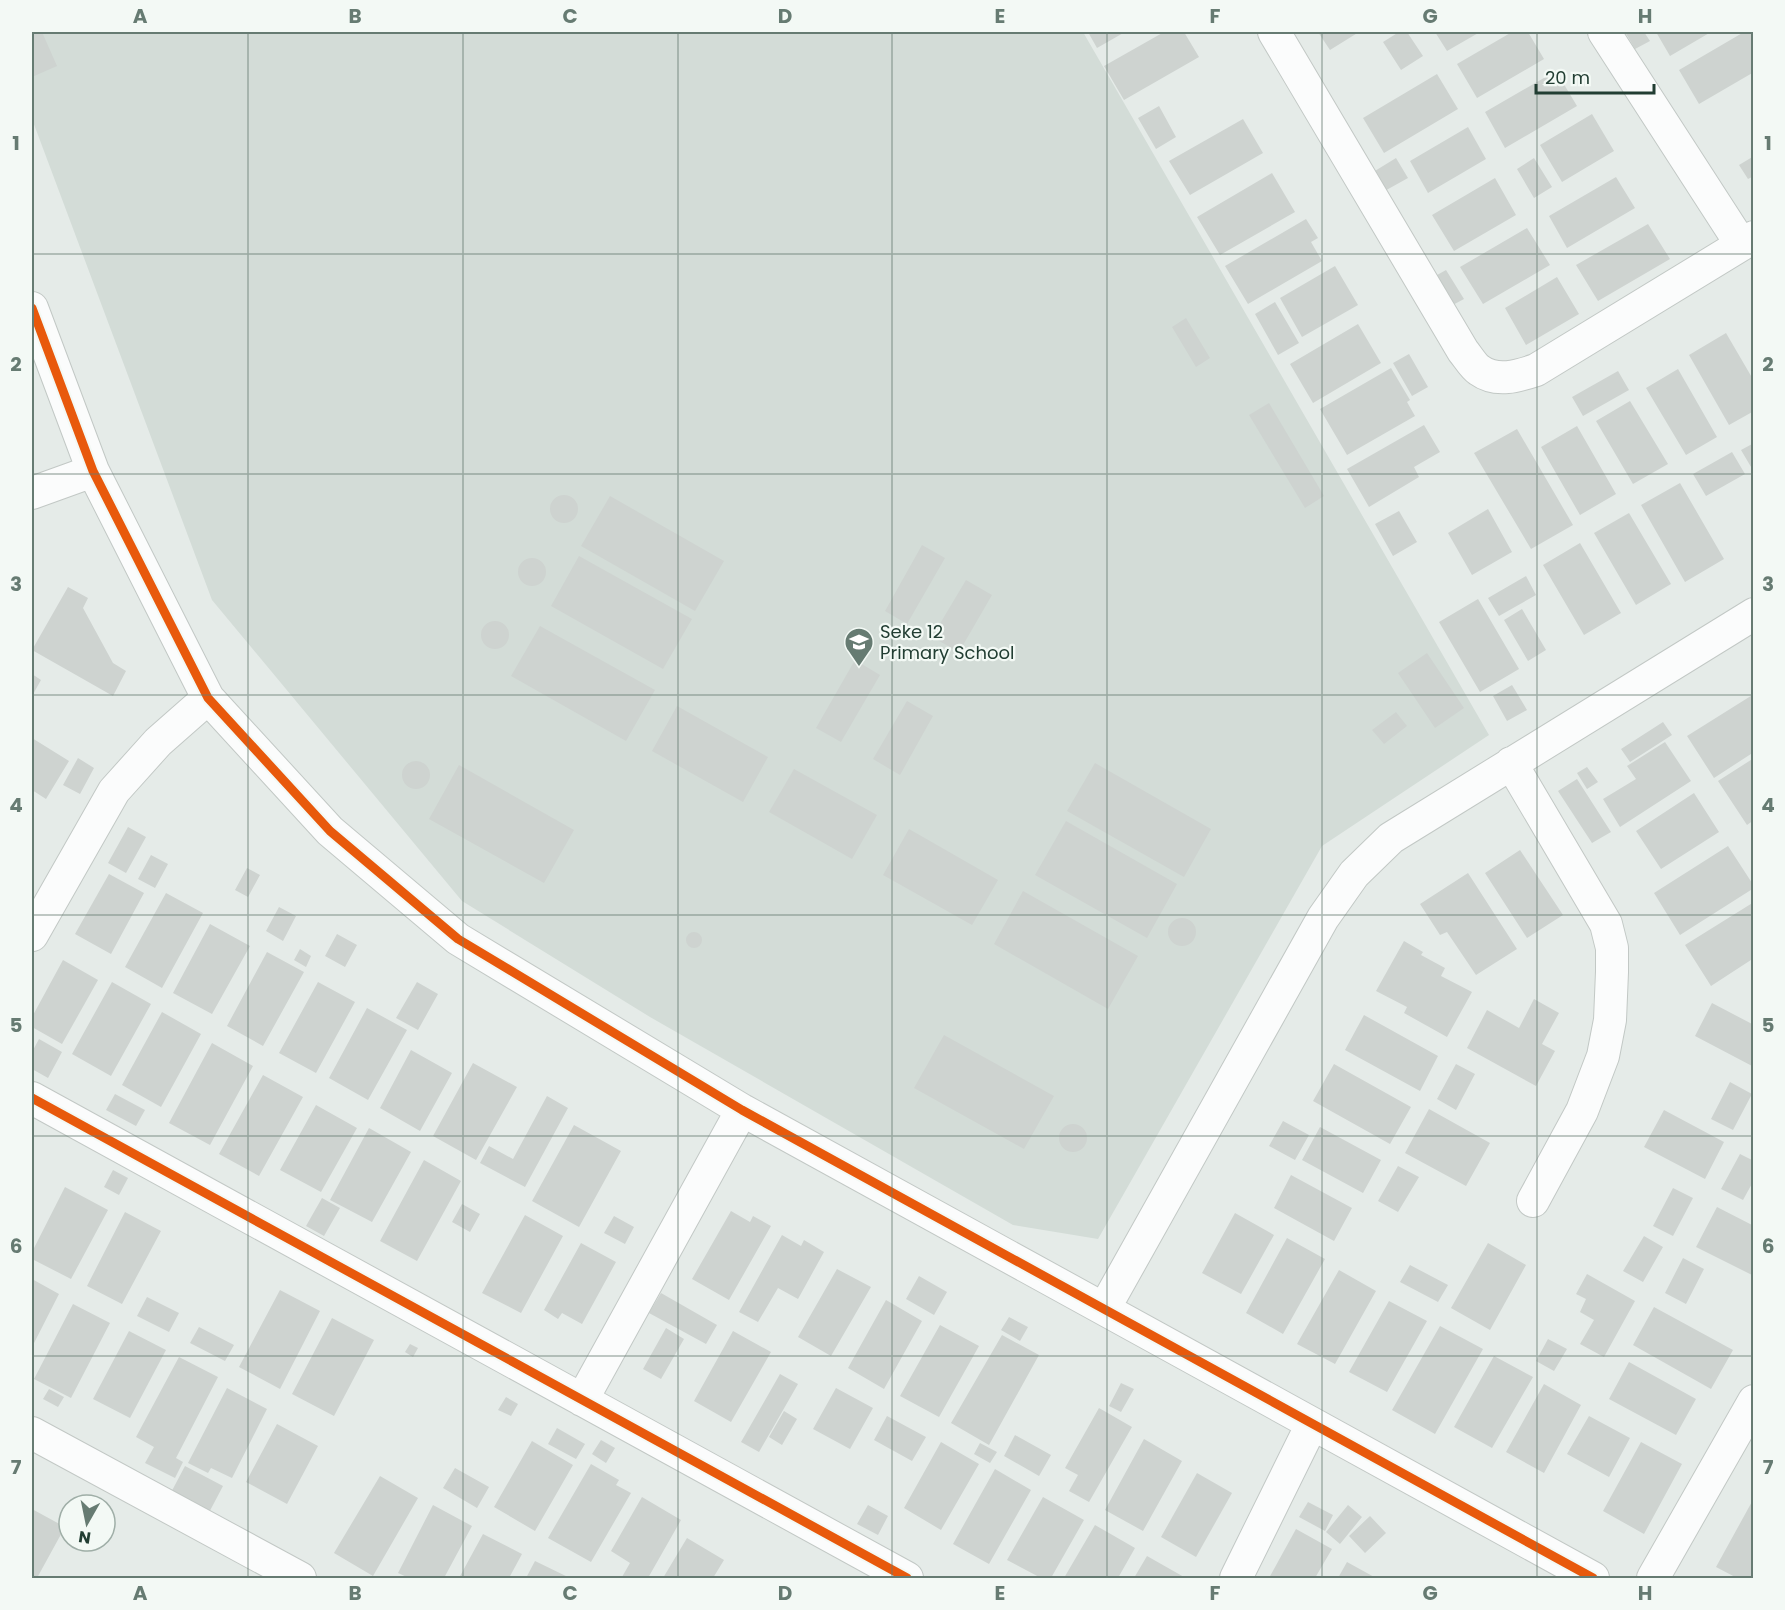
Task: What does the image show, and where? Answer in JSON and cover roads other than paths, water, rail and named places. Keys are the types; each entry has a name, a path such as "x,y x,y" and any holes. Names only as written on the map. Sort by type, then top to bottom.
{"street":[{"path":"1274,32 1463,351 1479,370 1492,376 1512,378 1536,369 1747,241 1604,32"},
{"path":"32,308 93,471 208,698 330,831 458,939 742,1110 1593,1578"},
{"path":"32,493 93,471"},
{"path":"1104,1309 1323,918 1354,874 1391,838 1754,614"},
{"path":"32,935 114,791 158,742 208,698"},
{"path":"1511,763 1606,924 1612,948 1610,1020 1603,1056 1582,1111 1533,1201"},
{"path":"32,1098 902,1577"},
{"path":"582,1400 742,1110"},
{"path":"1653,1578 1754,1401"},
{"path":"1236,1578 1312,1424"},
{"path":"32,1433 300,1578"}],"place":[{"name":"Seke 12 Primary School","path":"859,668"}]}
